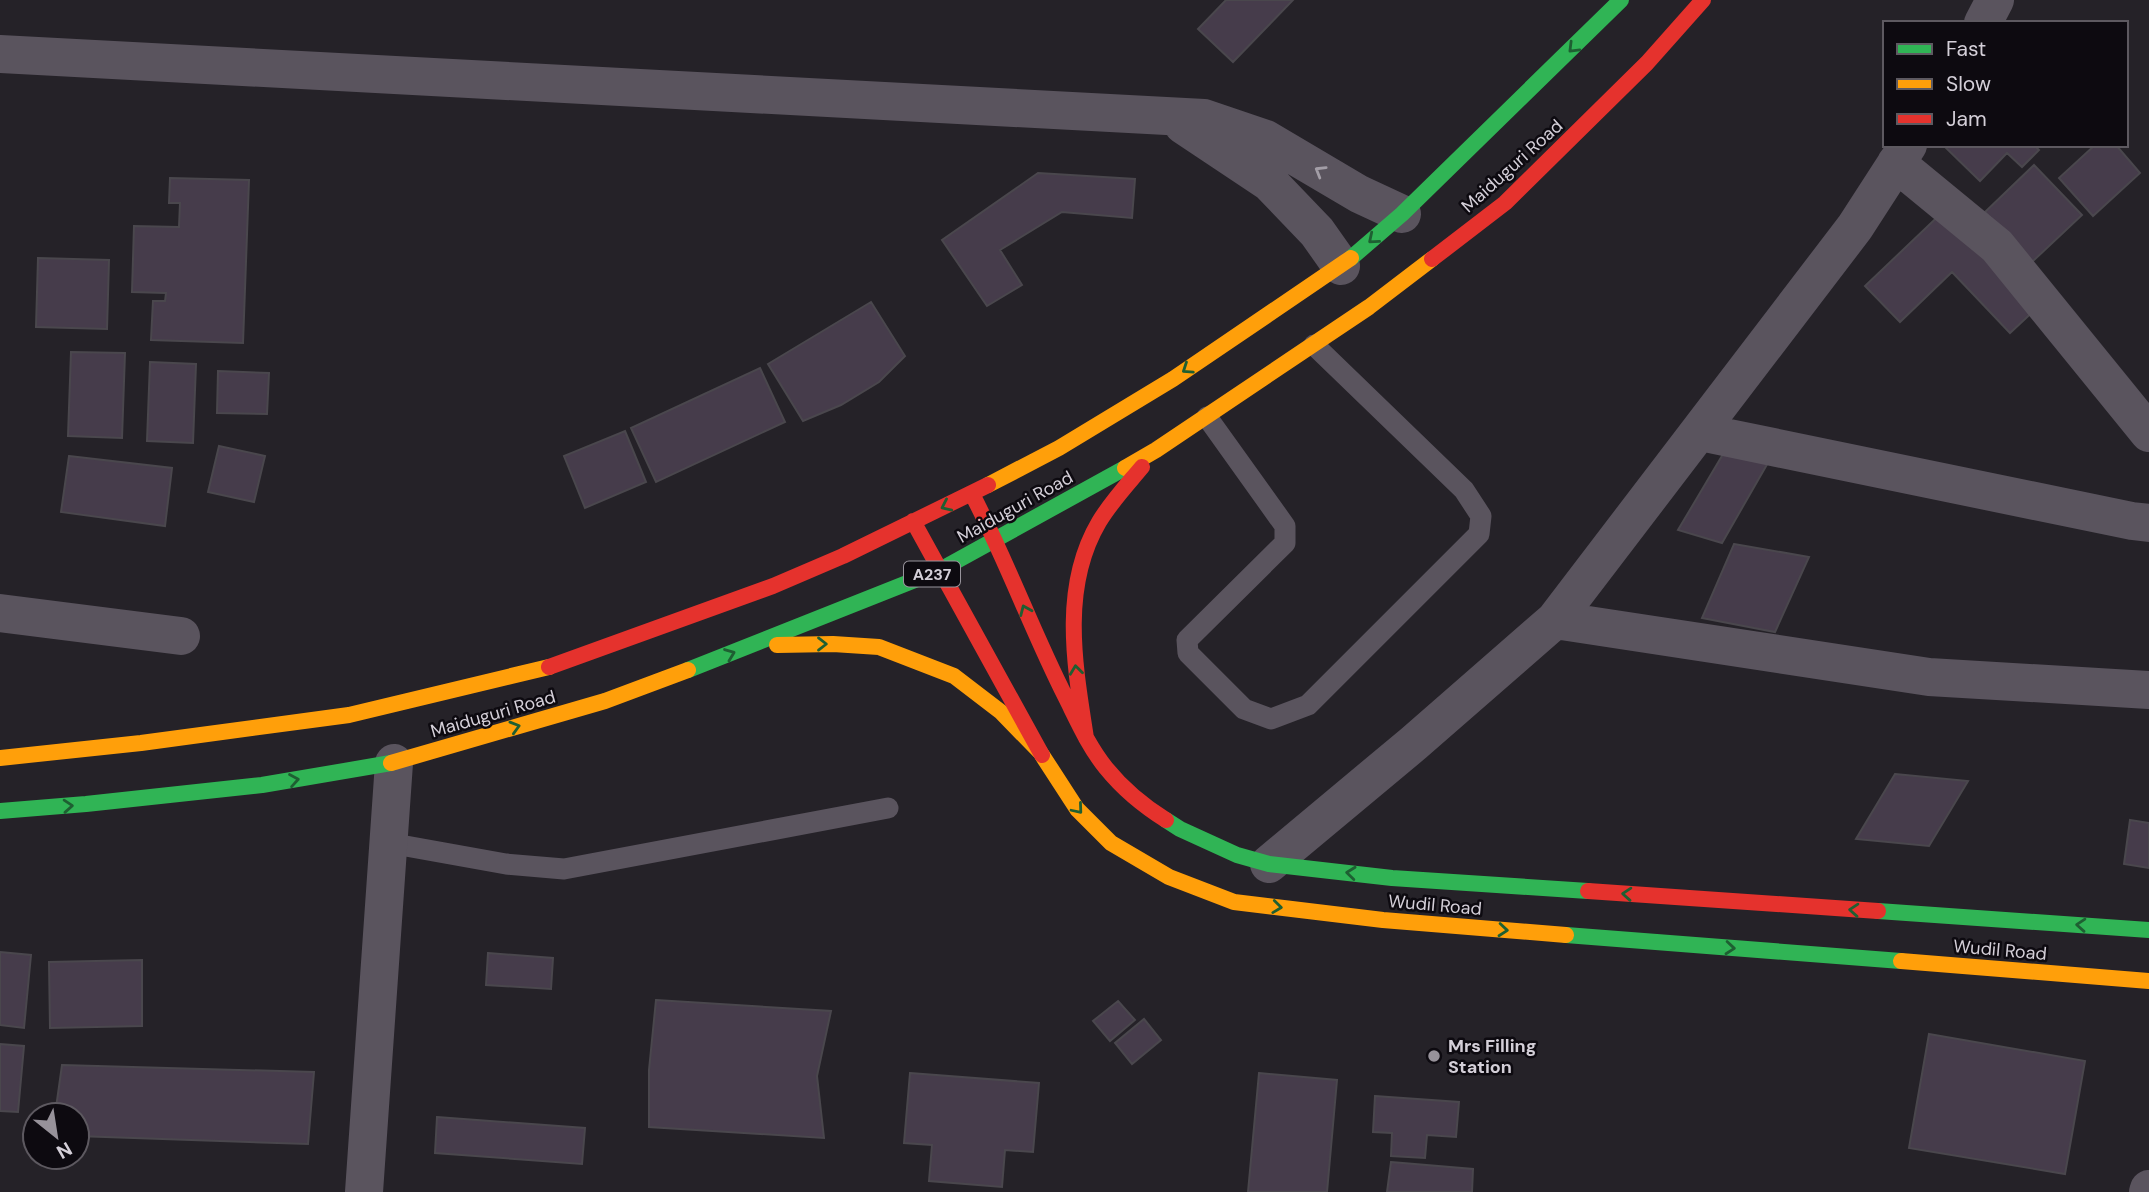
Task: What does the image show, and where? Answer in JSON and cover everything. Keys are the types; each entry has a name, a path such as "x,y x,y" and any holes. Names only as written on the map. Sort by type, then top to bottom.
{"main road":[{"name":"Maiduguri Road","path":"0,758 141,743 349,715 549,667 773,586 843,556 972,494 1059,447 1173,379 1341,266 1402,214 1621,0"},
{"name":"Maiduguri Road","path":"0,811 262,785 394,763 605,701 754,645 940,570 1156,450 1369,307 1505,203 1647,63 1703,0"},
{"path":"1086,738 1075,661 1072,615 1077,575 1094,530 1156,450"},
{"name":"Wudil Road","path":"972,494 996,540 1043,653 1086,738 1105,767 1138,802 1180,829 1237,856 1269,864 1391,883 2149,930"},
{"name":"Wudil Road","path":"913,521 1040,752 1077,808 1111,843 1169,877 1234,902 2149,981"},
{"path":"754,645 833,644 879,647 954,676 1001,712 1040,752"}],"street":[{"path":"1984,21 1995,0"},
{"path":"0,54 1204,118 1266,139 1359,194 1402,214"},
{"path":"1169,117 1270,183 1317,232 1341,266"},
{"path":"1269,864 1555,620 1854,227 1902,154 1997,246 2149,433"},
{"path":"1700,432 2149,523"},
{"path":"0,613 181,636"},
{"path":"1555,620 1929,677 2149,690"},
{"path":"364,1192 394,763"}],"lane":[{"path":"1207,417 1285,526 1284,544 1187,640 1188,653 1244,709 1271,719 1308,705 1479,534 1481,516 1464,490 1314,345"},
{"path":"388,843 506,864 564,869 888,808"}],"building":[{"path":"1226,0 1293,0 1233,62 1198,29"},
{"path":"1945,147 2036,147 2039,150 2022,167 2007,153 1980,181"},
{"path":"2093,147 2118,147 2140,173 2093,216 2059,178"},
{"path":"2034,165 2082,215 2032,262 1985,212"},
{"path":"1038,173 1135,179 1132,218 1062,212 1000,250 1022,285 987,306 942,240"},
{"path":"170,178 249,180 243,343 151,340 153,301 165,301 166,293 132,292 134,226 179,227 180,203 169,203"},
{"path":"1949,206 2041,304 2010,333 1952,272 1900,322 1865,286"},
{"path":"38,258 109,260 107,329 36,327"},
{"path":"871,302 905,356 879,382 841,405 803,421 768,364"},
{"path":"71,352 125,353 122,438 68,436"},
{"path":"150,362 196,364 193,443 147,441"},
{"path":"760,368 785,422 656,482 631,428"},
{"path":"218,371 269,373 267,414 217,413"},
{"path":"625,431 646,482 585,508 564,456"},
{"path":"1732,439 1773,454 1722,543 1678,530"},
{"path":"219,446 265,456 254,502 208,492"},
{"path":"69,456 172,468 165,526 61,512"},
{"path":"1734,544 1809,557 1775,632 1702,618"},
{"path":"1895,774 1968,781 1929,846 1856,839"},
{"path":"2130,820 2149,823 2149,868 2124,864"},
{"path":"0,952 31,955 24,1028 0,1025"},
{"path":"488,953 553,958 551,989 486,985"},
{"path":"142,960 142,1026 50,1028 49,962"},
{"path":"656,1000 831,1011 817,1076 824,1138 649,1127 649,1070"},
{"path":"1118,1001 1135,1020 1110,1041 1093,1021"},
{"path":"1144,1019 1161,1040 1132,1064 1115,1043"},
{"path":"1929,1034 2085,1061 2065,1174 1909,1148"},
{"path":"0,1044 24,1046 18,1112 0,1111"},
{"path":"62,1065 314,1072 308,1144 91,1136 91,1101 57,1101"},
{"path":"910,1073 1039,1083 1033,1152 1005,1150 1002,1187 929,1181 932,1145 904,1143"},
{"path":"1259,1073 1337,1080 1327,1192 1248,1192"},
{"path":"1375,1096 1459,1102 1456,1137 1427,1135 1425,1158 1391,1156 1392,1133 1373,1132"},
{"path":"437,1117 585,1128 582,1164 435,1153"},
{"path":"1391,1162 1473,1169 1472,1192 1387,1192"}],"traffic: fast":[{"path":"1351,258 1402,214 1621,0"},
{"path":"688,670 940,570 1125,468"},
{"path":"0,811 262,785 391,763"},
{"path":"1166,820 1237,855 1269,864 1392,878 1588,891"},
{"path":"1878,911 2149,930"},
{"path":"1566,935 1901,961"}],"traffic: slow":[{"path":"988,485 1059,448 1173,379 1351,258"},
{"path":"1125,468 1369,307 1432,259"},
{"path":"777,645 879,647 954,676 1001,712 1040,752"},
{"path":"0,758 141,743 349,715 549,667"},
{"path":"391,763 605,701 688,670"},
{"path":"1042,755 1077,809 1111,843 1169,877 1234,902 1383,920 1566,935"},
{"path":"1901,961 2149,981"}],"traffic: jam":[{"path":"1432,259 1505,203 1647,63 1703,0"},
{"path":"1086,738 1075,656 1075,601 1079,574 1087,547 1099,522 1142,467"},
{"path":"549,667 773,586 843,556 988,485"},
{"path":"972,494 1089,743 1119,783 1166,820"},
{"path":"913,521 1042,755"},
{"path":"1588,891 1878,911"}],"place":[{"name":"Mrs Filling Station","path":"1434,1056"}]}
